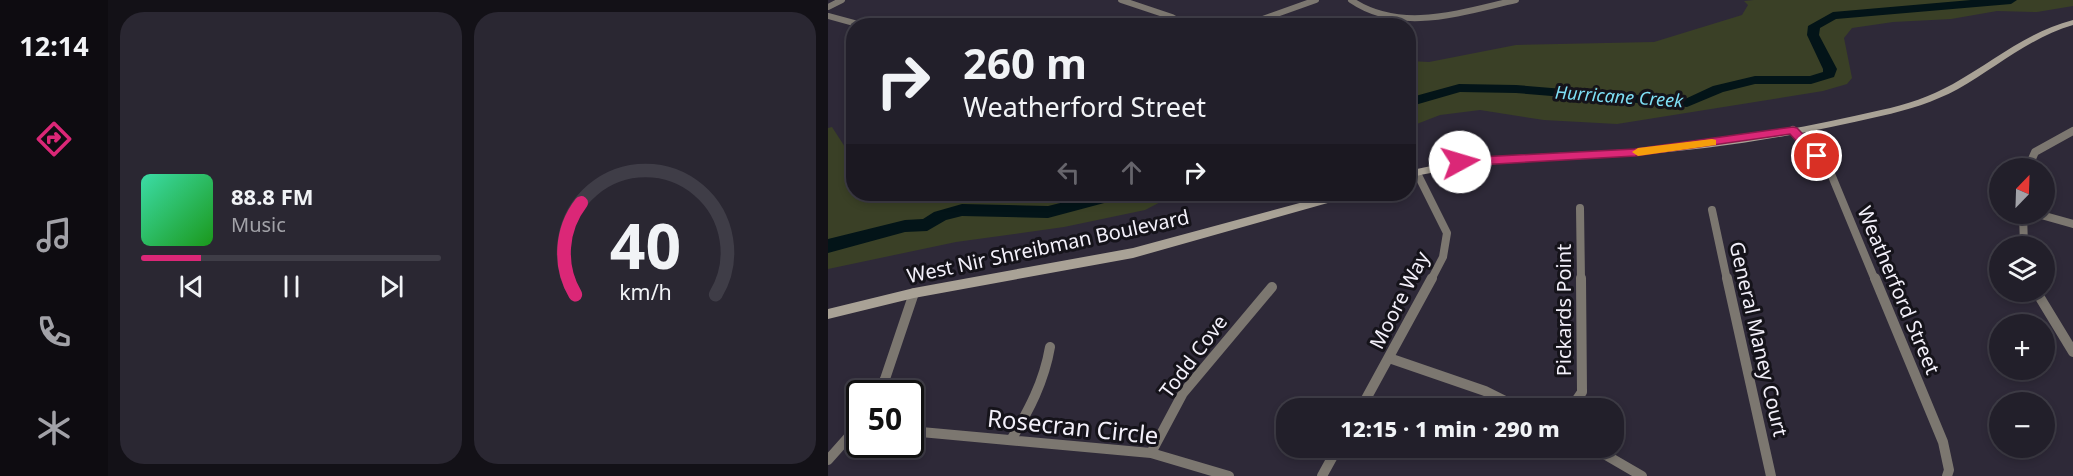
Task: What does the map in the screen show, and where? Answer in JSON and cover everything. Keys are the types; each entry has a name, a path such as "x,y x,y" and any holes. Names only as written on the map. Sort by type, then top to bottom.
{"main road":[{"path":"1416,173 1460,162 1635,152 1793,130 1903,108 1938,95 2030,37 2073,22"},
{"name":"West Nir Shreibman Boulevard","path":"828,314 914,293 1133,253 1320,201"}],"street":[{"path":"828,7 842,0"},
{"path":"1121,0 1174,18"},
{"path":"1265,18 1317,0"},
{"path":"1351,0 1368,11 1393,18"},
{"path":"1416,19 1516,0"},
{"path":"828,16 846,21"},
{"name":"Weatherford Street","path":"1793,130 1829,169 1943,442 1949,471 1947,476"},
{"path":"2033,158 2036,152 2073,132"},
{"name":"Moore Way","path":"1367,398 1443,257 1447,233 1416,179"},
{"name":"Pickards Point","path":"1577,398 1581,392 1580,208"},
{"name":"General Maney Court","path":"1712,210 1771,476"},
{"path":"2055,219 2073,224"},
{"name":"Todd Cove","path":"1151,453 1183,393 1272,287"},
{"path":"884,380 914,293"},
{"path":"2043,302 2072,351"},
{"path":"1011,440 1035,402 1047,373 1050,347"},
{"path":"1389,358 1499,398"},
{"name":"Rosecran Circle","path":"924,432 1151,453 1229,476"},
{"path":"828,460 846,440"},
{"path":"1322,476 1332,458"},
{"path":"1611,458 1642,476"}],"green space":[{"path":"2073,0 2073,6 2037,12 1997,11 1951,19 1893,22 1852,28 1844,38 1852,78 1847,84 1823,91 1617,124 1544,120 1480,110 1440,115 1416,124 1416,61 1429,62 1516,45 1654,42 1742,15 1748,5 1744,1"},
{"path":"832,127 846,147 846,201 1162,201 1145,210 1064,227 956,242 828,269 828,128"}],"waterway":[{"name":"Hurricane Creek","path":"1416,101 1459,88 1516,89 1687,103 1718,89 1755,80 1811,80 1829,74 1830,69 1813,35 1814,26 1833,16 2011,0"},
{"name":"Hurricane Creek","path":"828,246 905,226 927,225 940,216 962,210 1048,212 1090,201"}],"slow traffic":[{"path":"1638,152 1712,143"}],"route":[{"path":"1460,162 1635,152 1793,130 1817,156"}]}
